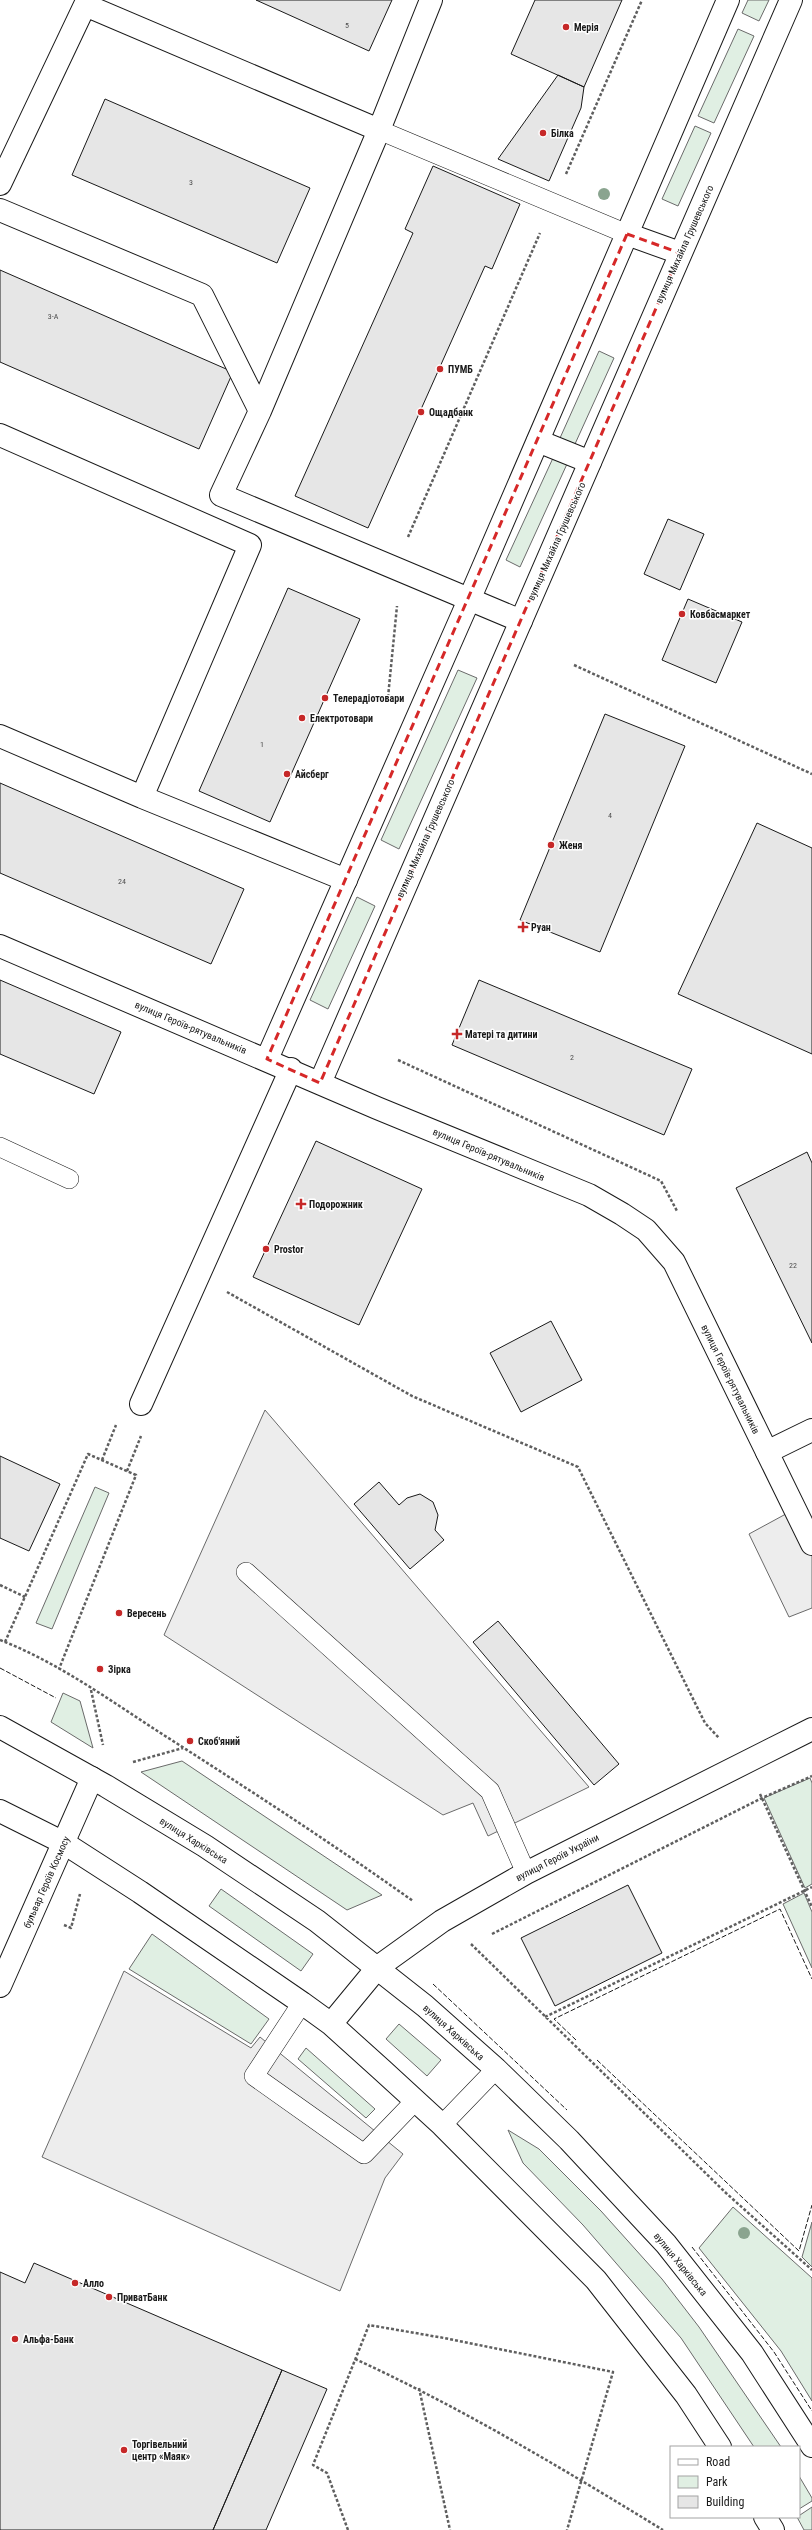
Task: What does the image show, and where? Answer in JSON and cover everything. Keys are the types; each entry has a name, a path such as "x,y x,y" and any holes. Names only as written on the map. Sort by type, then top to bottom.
{"street":[{"path":"431,0 379,130 260,411 222,495 521,621"},
{"path":"267,1059 469,600 728,0"},
{"name":"вулиця Михайла Грушевського","path":"320,1083 791,0"},
{"path":"0,184 86,2 379,130"},
{"path":"0,210 202,295 260,411"},
{"path":"628,234 680,253"},
{"path":"0,434 250,545 142,797"},
{"path":"538,441 590,462"},
{"path":"0,736 142,797 346,880"},
{"name":"вулиця Героїв-рятувальників","path":"0,946 291,1069 320,1083 589,1195 646,1230 674,1262 812,1544"},
{"path":"141,1404 291,1069"},
{"path":"767,1452 812,1430"},
{"name":"вулиця Харківська","path":"0,1727 92,1778 205,1846 318,1921 378,1967 496,2069 569,2140 666,2244 752,2353 812,2446"},
{"name":"вулиця Героїв України","path":"331,2024 378,1967 442,1921 526,1873 812,1729"},
{"name":"бульвар Героїв Космосу","path":"0,1986 92,1778"},
{"path":"0,1811 64,1844 140,1892 331,2024 442,2125 596,2280 686,2395 719,2446"},
{"path":"766,2518 773,2530"}],"lane":[{"path":"379,130 628,234"},
{"path":"0,1147 68,1179"},
{"path":"246,1572 490,1791 526,1873"},
{"path":"302,2003 254,2076 364,2154 416,2100"},
{"path":"442,2125 496,2069"}],"path":[{"path":"387,702 404,545 642,0"},
{"path":"574,665 812,774"},
{"path":"198,1276 412,1396 578,1467 705,1723 743,1764 762,1798 812,1907"},
{"path":"5,1642 88,1454 136,1475 59,1669"},
{"path":"0,1585 25,1597"},
{"path":"0,1640 37,1655 91,1689 345,1853 442,1921 470,1945 726,2193 812,2270"},
{"path":"91,1689 104,1748"},
{"path":"127,1764 183,1748"},
{"path":"491,1934 762,1798 811,1776 812,1780"},
{"path":"544,2017 812,1887"},
{"path":"470,1945 477,1941"},
{"path":"348,2530 327,2473 312,2465 369,2325 444,2338 613,2372 583,2480 567,2530"},
{"path":"355,2359 419,2388 583,2480 663,2530"},
{"path":"419,2388 450,2530"}],"highlighted area":[{"path":"627,234 680,253 320,1083 267,1059"}],"green space":[{"path":"748,0 769,0 759,21 742,13"},
{"path":"738,29 754,36 714,123 698,116"},
{"path":"695,126 711,133 678,206 662,199"},
{"path":"599,351 614,358 575,444 560,438"},
{"path":"553,458 567,464 520,567 506,560"},
{"path":"458,670 477,678 399,849 381,840"},
{"path":"357,897 375,906 328,1009 310,1000"},
{"path":"95,1487 109,1493 52,1629 36,1623"},
{"path":"63,1693 80,1701 93,1748 51,1722"},
{"path":"182,1761 382,1895 347,1910 141,1772"},
{"path":"810,1778 812,1783 812,1884 805,1888 764,1798"},
{"path":"221,1889 313,1954 301,1971 209,1906"},
{"path":"804,1893 812,1912 812,1968 783,1904"},
{"path":"152,1934 269,2019 251,2044 129,1969"},
{"path":"399,2024 441,2060 427,2076 386,2039"},
{"path":"306,2048 375,2109 366,2118 298,2059"},
{"path":"508,2130 539,2149 601,2211 662,2279 699,2327 780,2446 753,2446 681,2338 583,2225 523,2163"},
{"path":"733,2207 812,2278 812,2401 781,2351 699,2248"},
{"path":"812,2222 812,2267 802,2257"},
{"path":"800,2478 812,2498 812,2501 800,2508"},
{"path":"812,2507 812,2530 804,2530 798,2518 800,2518 800,2515"}],"shaded area":[{"path":"265,1410 589,1787 488,1836 473,1803 443,1815 164,1635"},
{"path":"795,1509 812,1544 812,1608 789,1617 749,1534"},
{"path":"124,1971 251,2048 260,2037 403,2154 385,2178 340,2291 42,2157"}],"building":[{"path":"256,0 392,0 369,51"},
{"name":"Мерія","path":"535,0 622,0 584,87 511,54"},
{"name":"Білка","path":"558,75 584,87 581,108 549,181 498,159"},
{"path":"105,99 310,188 277,263 72,175"},
{"path":"433,166 520,204 492,269 485,266 368,528 295,496 413,233 405,229"},
{"path":"0,270 233,372 199,449 0,362"},
{"path":"668,519 704,534 680,590 644,574"},
{"path":"288,588 360,619 270,822 199,791"},
{"path":"688,599 742,622 716,683 662,660"},
{"path":"605,714 685,746 600,952 520,920"},
{"path":"0,783 244,889 211,964 0,873"},
{"path":"757,823 812,848 812,1054 678,994"},
{"path":"0,980 121,1032 94,1094 0,1054"},
{"path":"479,980 692,1069 664,1135 452,1045"},
{"path":"316,1141 422,1189 359,1325 253,1277"},
{"path":"807,1152 812,1163 812,1343 736,1188"},
{"path":"551,1321 582,1380 521,1412 490,1353"},
{"path":"0,1456 60,1484 29,1551 0,1538"},
{"path":"379,1482 399,1505 407,1498 420,1494 433,1502 438,1515 435,1530 444,1540 410,1569 354,1504"},
{"path":"498,1621 619,1764 594,1785 473,1642"},
{"path":"628,1885 662,1953 555,2006 521,1938"},
{"name":"Торгівельний центр «Маяк»","path":"34,2263 282,2370 213,2530 0,2530 0,2272 25,2283"},
{"path":"282,2370 327,2389 266,2530 213,2530"}],"fence":[{"path":"0,1668 56,1698"},
{"path":"576,2040 554,2019 780,1909 812,1979"},
{"path":"433,1984 567,2110"},
{"path":"597,2060 799,2251 812,2205"},
{"path":"692,2247 774,2352 812,2411"}],"place":[{"name":"Мерія","path":"566,27"},
{"name":"Білка","path":"543,133"},
{"name":"ПУМБ","path":"440,369"},
{"name":"Ощадбанк","path":"421,412"},
{"name":"Ковбасмаркет","path":"682,614"},
{"name":"Телерадіотовари","path":"325,698"},
{"name":"Електротовари","path":"302,718"},
{"name":"Айсберг","path":"287,774"},
{"name":"Женя","path":"551,845"},
{"name":"Руан","path":"523,927"},
{"name":"Матері та дитини","path":"457,1034"},
{"name":"Подорожник","path":"301,1204"},
{"name":"Prostor","path":"266,1249"},
{"name":"Вересень","path":"119,1613"},
{"name":"Зiрка","path":"100,1669"},
{"name":"Скоб'яний","path":"190,1741"},
{"name":"Алло","path":"75,2283"},
{"name":"ПриватБанк","path":"109,2297"},
{"name":"Альфа-Банк","path":"15,2339"},
{"name":"Торгівельний центр «Маяк»","path":"124,2450"}]}
